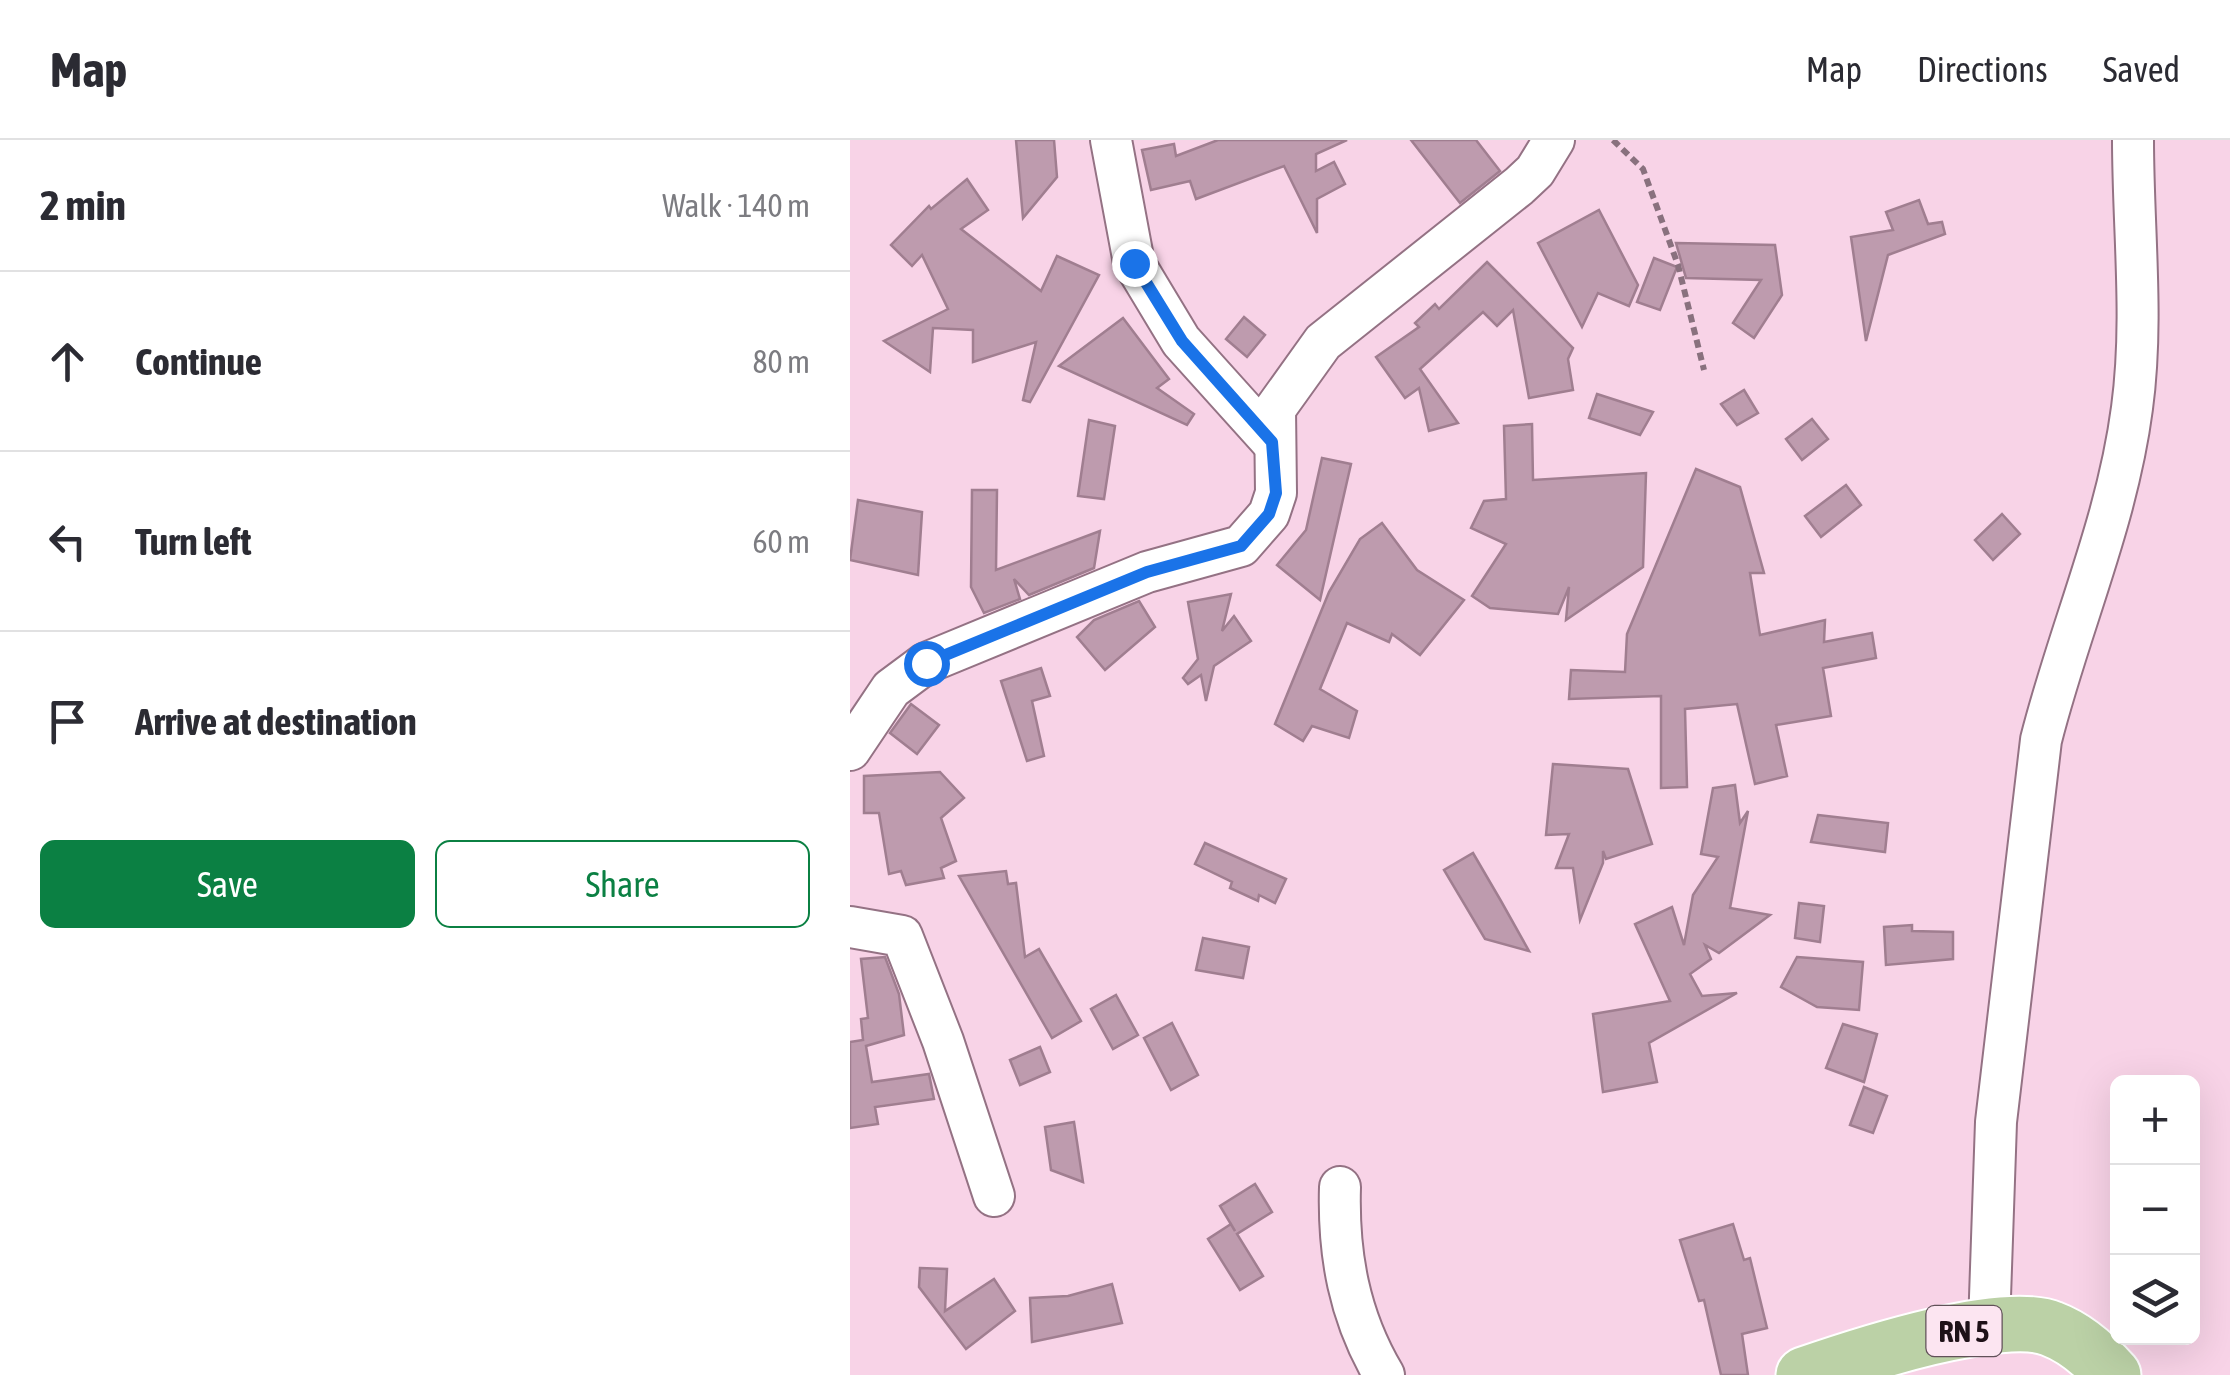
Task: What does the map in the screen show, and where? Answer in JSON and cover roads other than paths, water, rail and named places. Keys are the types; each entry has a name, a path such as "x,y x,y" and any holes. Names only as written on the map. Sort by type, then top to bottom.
{"main road":[{"name":"RN 5","path":"1804,1375 2016,1322 2050,1327 2080,1344 2112,1375"}],"street":[{"path":"1111,140 1134,263 1182,341 1272,442"},
{"path":"850,750 892,689 926,663 1147,572 1241,546 1269,514 1276,493 1272,442 1276,409 1323,342 1519,186 1535,171 1554,140"},
{"path":"1990,1326 1996,1122 2041,740 2053,690 2083,611 2132,410 2138,329 2133,140"},
{"path":"850,927 902,936 943,1041 994,1196"},
{"path":"1340,1186 1338,1242 1347,1287 1384,1375"}]}
